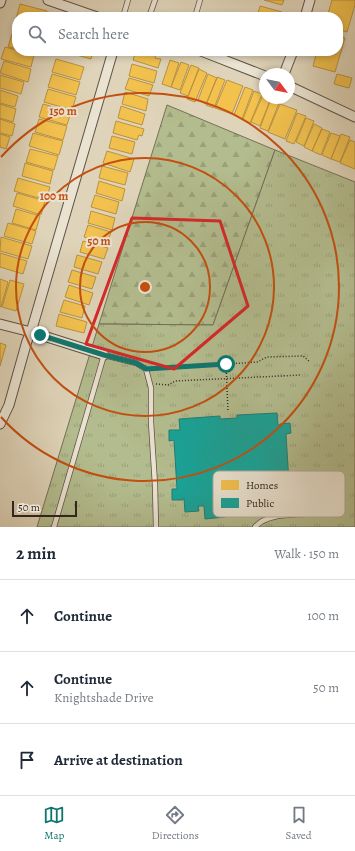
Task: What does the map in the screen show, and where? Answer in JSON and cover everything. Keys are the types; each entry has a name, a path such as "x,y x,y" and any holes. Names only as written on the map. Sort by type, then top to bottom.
{"street":[{"path":"48,0 65,3 86,12"},
{"path":"306,12 310,0"},
{"path":"0,424 9,406 112,56"},
{"path":"214,56 259,74"},
{"path":"287,68 292,56"},
{"path":"295,89 355,117"},
{"path":"0,324 104,355"}],"lane":[{"path":"124,12 128,0"},
{"path":"151,12 155,0"},
{"path":"196,12 200,0"},
{"path":"54,527 104,355 136,363 146,369 151,388 151,422 156,527"},
{"path":"255,527 257,524 272,517"}],"path":[{"path":"146,369 257,362 267,357 303,356 309,361"},
{"path":"226,364 228,411"},
{"path":"150,383 168,385 175,381 301,375"}],"highlighted area":[{"path":"132,218 220,221 248,306 174,369 86,344"}],"green space":[{"path":"167,105 275,150 213,325 99,324"},
{"path":"275,150 355,182 355,527 37,527 99,324 213,325"}],"building: Homes":[{"path":"264,0 284,0 282,5"},
{"path":"332,0 355,0 355,5 347,32 343,31 343,12 328,12"},
{"path":"20,4 47,11 47,12 18,12"},
{"path":"260,6 282,12 258,12"},
{"path":"12,34 12,48 8,47"},
{"path":"5,47 12,49 12,56 34,56 31,67 1,59"},
{"path":"80,56 92,56 91,59"},
{"path":"134,56 156,56 155,58 161,59 158,68 133,60"},
{"path":"316,56 340,56 335,72 313,66"},
{"path":"56,59 84,67 80,80 52,72"},
{"path":"170,60 179,63 171,87 162,84"},
{"path":"4,61 31,69 28,82 0,73"},
{"path":"181,62 189,65 180,90 171,87"},
{"path":"132,64 157,71 154,83 129,76"},
{"path":"191,65 199,68 188,96 180,93"},
{"path":"199,69 207,73 195,102 187,99"},
{"path":"52,74 80,82 76,95 48,87"},
{"path":"208,74 217,78 206,104 198,100"},
{"path":"337,74 352,78 349,88 334,84"},
{"path":"0,75 24,82 21,94 0,88"},
{"path":"217,77 225,80 214,108 206,105"},
{"path":"129,78 153,85 149,96 125,89"},
{"path":"227,80 243,86 232,114 215,108"},
{"path":"245,87 253,90 242,119 234,115"},
{"path":"48,89 76,97 72,110 44,102"},
{"path":"0,90 18,96 15,107 0,103"},
{"path":"254,91 259,93 259,101 250,123 243,119"},
{"path":"125,92 148,99 146,111 122,104"},
{"path":"0,104 16,109 13,122 0,118"},
{"path":"43,104 71,112 67,125 39,117"},
{"path":"259,104 269,104 260,126 251,122"},
{"path":"269,104 279,104 268,131 260,128"},
{"path":"280,104 297,110 285,139 268,132"},
{"path":"121,106 145,114 142,125 118,118"},
{"path":"297,113 306,116 294,144 286,141"},
{"path":"306,118 314,121 304,146 296,142"},
{"path":"0,119 15,124 12,136 0,133"},
{"path":"39,119 67,126 63,140 35,132"},
{"path":"116,121 144,129 142,136 139,135 137,140 113,133"},
{"path":"314,124 322,128 312,151 304,147"},
{"path":"322,129 330,132 321,155 312,151"},
{"path":"33,133 63,141 59,155 29,146"},
{"path":"331,133 340,136 331,159 322,155"},
{"path":"0,134 10,137 6,149 0,147"},
{"path":"341,134 350,137 340,162 331,159"},
{"path":"112,136 135,142 132,154 109,148"},
{"path":"350,140 355,142 355,169 340,163"},
{"path":"30,149 58,156 54,170 26,162"},
{"path":"107,151 134,159 130,172 103,163"},
{"path":"25,163 53,171 50,184 22,176"},
{"path":"102,166 128,173 125,185 99,178"},
{"path":"18,178 50,187 46,200 14,191"},
{"path":"99,181 125,189 122,201 96,193"},
{"path":"17,193 45,201 41,215 13,206"},
{"path":"95,195 119,202 116,214 91,207"},
{"path":"16,209 40,216 36,230 12,223"},
{"path":"91,211 115,218 112,230 88,223"},
{"path":"8,223 36,231 32,244 4,236"},
{"path":"88,225 111,232 107,244 84,237"},
{"path":"1,237 32,246 28,259 0,251"},
{"path":"83,241 108,248 104,259 80,252"},
{"path":"0,253 27,261 23,274 0,267"},
{"path":"77,255 102,262 98,274 74,267"},
{"path":"72,270 96,277 92,289 68,282"},
{"path":"0,279 8,282 1,307 0,307"},
{"path":"10,280 24,284 16,311 2,307"},
{"path":"69,285 93,293 89,305 65,297"},
{"path":"64,300 85,306 82,318 60,312"},
{"path":"59,314 87,322 84,333 56,326"},
{"path":"0,343 6,345 0,366"}],"building: Public":[{"path":"277,413 278,425 290,423 291,433 286,434 288,471 213,471 213,517 225,517 205,519 204,506 198,506 199,511 185,512 184,498 183,500 172,500 172,489 177,489 174,440 169,441 169,430 180,430 179,419 220,416 220,419 237,418 237,415"}],"route":[{"path":"40,335 104,355 136,363 146,369 226,364"}]}
